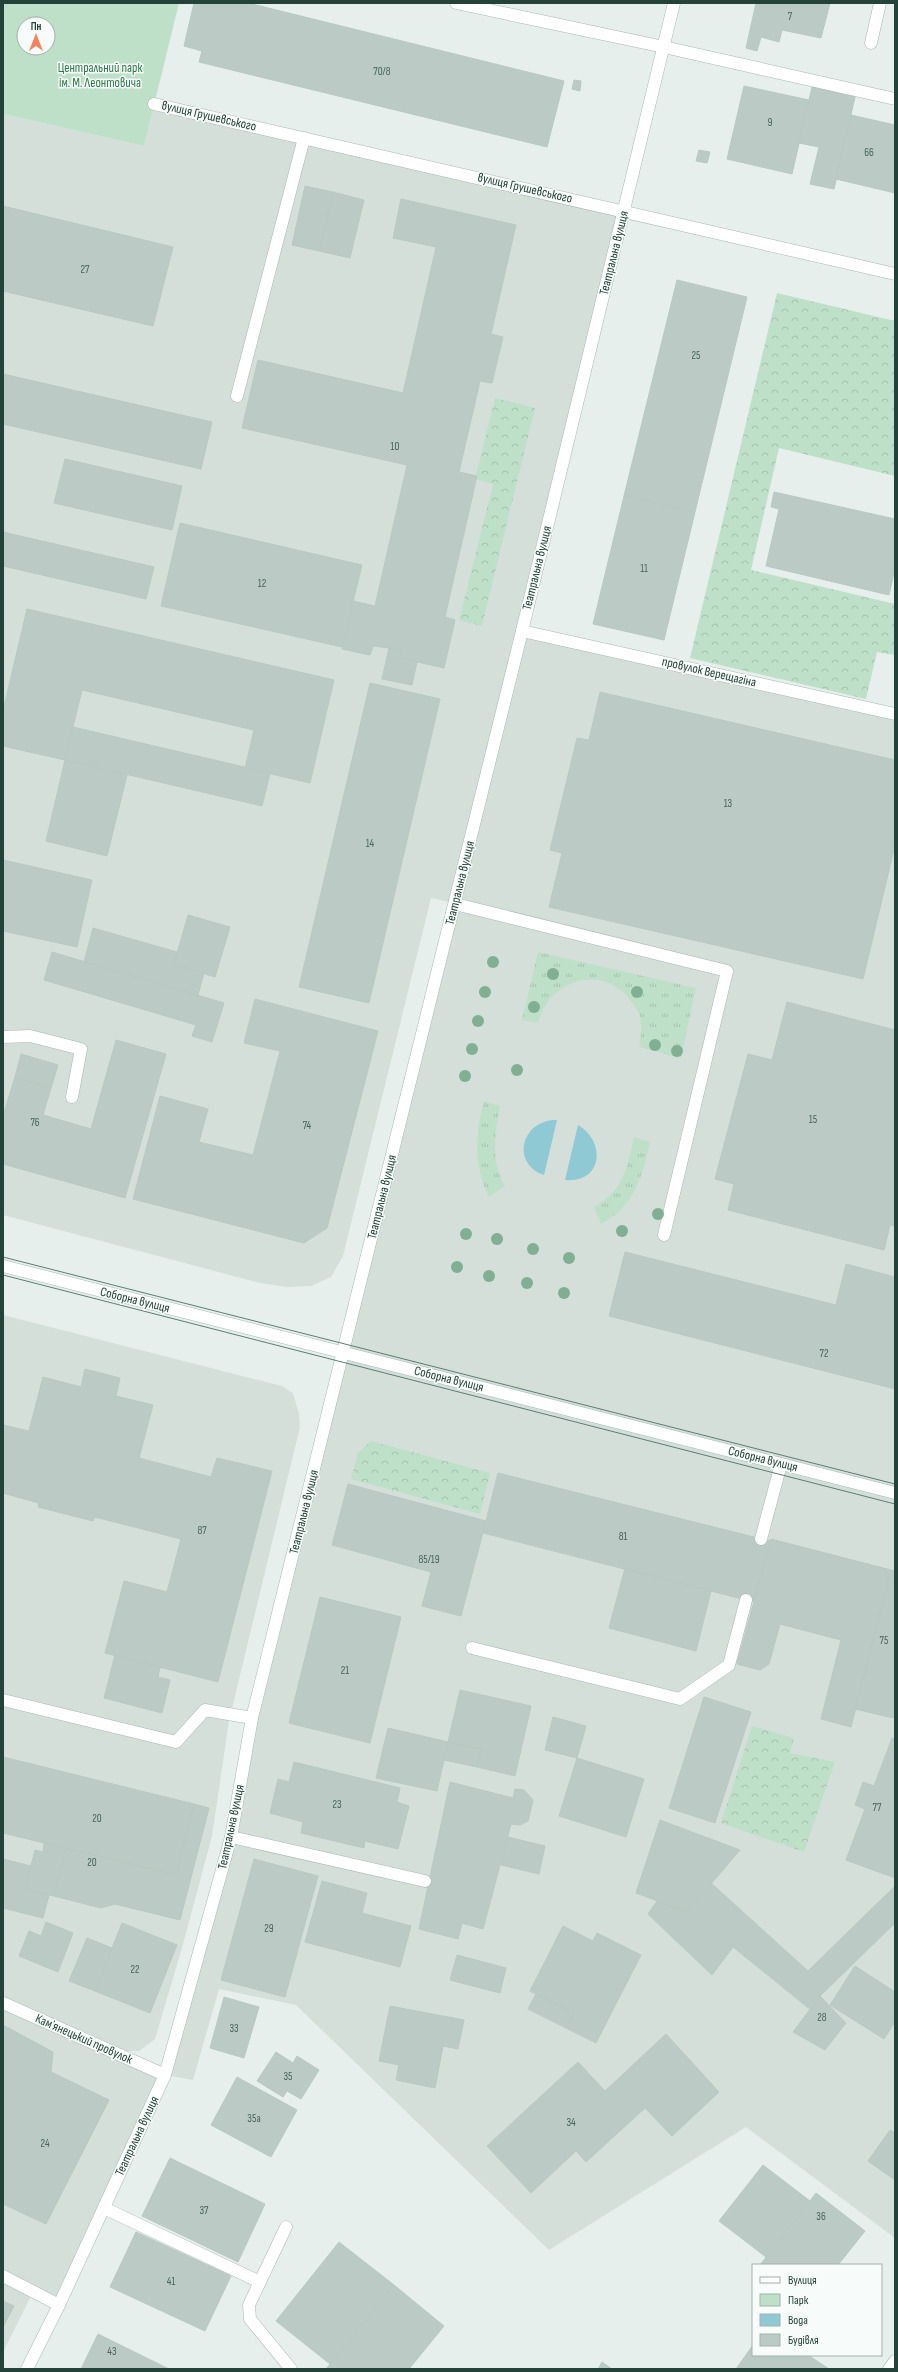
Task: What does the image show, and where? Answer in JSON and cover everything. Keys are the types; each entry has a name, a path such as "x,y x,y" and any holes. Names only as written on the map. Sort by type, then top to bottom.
{"street":[{"path":"456,3 485,6 895,99"},
{"name":"Театральна вулиця","path":"27,2369 59,2305 165,2075 231,1837 252,1718 455,904 674,3"},
{"path":"871,42 880,3"},
{"name":"вулиця Грушевського","path":"154,104 895,274"},
{"path":"237,396 304,138"},
{"name":"провулок Верещагіна","path":"522,631 895,714"},
{"path":"455,904 727,971 664,1235"},
{"path":"3,1037 30,1036 81,1049 72,1097"},
{"name":"Соборна вулиця","path":"3,1266 895,1493"},
{"path":"762,1538 781,1464"},
{"path":"472,1648 680,1699 728,1665 746,1600"},
{"path":"3,1700 176,1742 205,1710 252,1718"},
{"path":"231,1837 425,1881"},
{"name":"Камʼянецький провулок","path":"3,2003 165,2075"},
{"path":"104,2208 260,2282"},
{"path":"286,2227 249,2305 250,2319 291,2369"},
{"path":"3,2276 59,2305"},
{"path":"890,2369 895,2361"}],"shaded area":[{"path":"154,104 624,211 522,631 895,714 895,2238 746,2127 549,2250 296,2005 219,1989 193,2080 165,2075 231,1837 252,1718 454,903 431,898 343,1256 331,1277 311,1286 287,1287 260,1283 3,1215 3,114 144,146"},
{"path":"3,1315 282,1386 293,1393 299,1414 300,1427 229,1721 212,1836 182,1948 155,2039 139,2051 127,2051 3,1996"},
{"path":"3,2003 165,2075 59,2305 32,2294 3,2352"}],"green space":[{"name":"Центральний парк ім. М. Леонтовича","path":"3,3 179,3 144,146 3,114"},
{"path":"777,293 895,321 895,476 779,448 751,570 895,604 895,655 877,652 866,699 690,658"},
{"path":"495,398 535,408 482,626 459,620 493,484 475,479"},
{"path":"538,952 696,988 681,1058 639,1047 641,1024 636,1008 627,996 615,986 601,981 588,979 575,982 562,988 552,997 543,1009 538,1023 522,1020"},
{"path":"484,1101 500,1106 495,1136 495,1146 497,1166 505,1186 489,1197 480,1173 477,1150 477,1138"},
{"path":"634,1137 650,1142 640,1178 622,1209 601,1224 594,1207 612,1193 618,1186 623,1177 629,1159"},
{"path":"371,1441 490,1473 480,1514 351,1479 358,1453"},
{"path":"752,1726 794,1738 790,1753 835,1762 804,1852 721,1823"}],"water":[{"path":"557,1120 544,1175 533,1169 527,1161 524,1152 525,1143 535,1126 545,1122"},
{"path":"578,1125 587,1132 593,1141 596,1151 596,1160 593,1169 587,1175 577,1179 565,1180"}],"building":[{"path":"194,3 248,3 564,81 547,147 199,62 202,51 184,46"},
{"path":"756,3 830,3 821,38 782,30 779,42 761,37 757,51 746,48"},
{"path":"574,80 581,81 580,91 572,89"},
{"path":"744,86 809,100 792,174 727,159"},
{"path":"812,87 855,97 834,189 810,184 819,147 799,143"},
{"path":"851,115 895,125 895,193 836,179"},
{"path":"699,150 710,152 707,163 696,161"},
{"path":"305,186 333,192 319,251 292,245"},
{"path":"333,192 364,200 350,258 319,251"},
{"path":"401,199 516,225 491,334 503,337 492,383 480,381 459,472 477,476 445,617 455,620 444,668 400,658 401,651 389,648 373,646 370,655 342,649 353,601 375,606 407,465 242,428 258,360 403,393 436,247 393,238"},
{"path":"3,206 173,247 153,326 3,291"},
{"path":"677,280 747,297 695,512 624,496"},
{"path":"3,374 212,422 201,469 3,424"},
{"path":"65,459 182,486 172,530 54,503"},
{"path":"774,492 895,519 895,568 889,595 766,566 779,509 771,507"},
{"path":"624,496 695,512 664,640 593,624"},
{"path":"180,523 362,565 342,647 161,606"},
{"path":"3,532 154,567 146,599 3,566"},
{"path":"27,609 334,680 310,783 245,768 254,730 82,690 65,760 3,746 3,711"},
{"path":"389,648 401,651 400,658 417,662 412,685 382,679"},
{"path":"370,683 440,699 369,1003 299,987"},
{"path":"600,692 895,760 895,845 863,979 549,907 562,853 550,850 577,738 589,740"},
{"path":"73,727 270,773 262,806 65,760"},
{"path":"65,760 127,775 107,856 46,841"},
{"path":"3,860 92,880 77,947 3,931"},
{"path":"188,915 230,927 215,977 174,964"},
{"path":"93,928 177,952 174,964 204,973 198,995 84,962"},
{"path":"52,952 224,1003 212,1042 192,1036 196,1025 44,980"},
{"path":"255,999 378,1031 327,1228 304,1243 133,1199 160,1096 208,1109 199,1142 253,1155 280,1051 244,1043"},
{"path":"787,1002 895,1030 895,1226 890,1225 884,1250 728,1210 734,1184 715,1179 748,1054 772,1060"},
{"path":"116,1040 166,1054 125,1198 3,1164 3,1116 15,1077 51,1088 43,1115 91,1129"},
{"path":"21,1054 58,1065 51,1088 15,1077"},
{"path":"625,1252 836,1305 846,1264 895,1277 895,1389 609,1316"},
{"path":"85,1369 120,1378 116,1396 153,1405 139,1458 211,1477 217,1458 272,1471 218,1682 105,1653 124,1581 167,1592 181,1539 95,1517 93,1521 38,1507 39,1503 3,1493 3,1425 29,1431 43,1377 81,1387"},
{"path":"498,1473 770,1541 754,1602 483,1533"},
{"path":"348,1484 486,1521 461,1616 422,1606 431,1572 332,1545"},
{"path":"771,1539 891,1570 851,1727 821,1719 841,1640 780,1624 769,1664 760,1670 737,1664"},
{"path":"625,1568 711,1591 696,1651 609,1628"},
{"path":"891,1570 895,1571 895,1710 893,1718 855,1709"},
{"path":"320,1597 401,1617 370,1743 289,1723"},
{"path":"115,1655 160,1667 158,1677 170,1680 162,1713 104,1698"},
{"path":"460,1690 531,1706 515,1776 477,1767 481,1749 448,1742"},
{"path":"704,1697 751,1712 715,1823 669,1808"},
{"path":"553,1717 586,1726 577,1758 545,1750"},
{"path":"388,1728 448,1742 437,1791 376,1778"},
{"path":"892,1738 895,1739 895,1878 846,1860 865,1809 855,1805 863,1782 874,1786"},
{"path":"448,1742 481,1749 477,1767 444,1760"},
{"path":"3,1757 194,1804 176,1875 3,1833"},
{"path":"577,1758 644,1779 626,1837 559,1816"},
{"path":"294,1762 400,1788 397,1802 409,1806 398,1849 365,1841 364,1848 301,1833 303,1822 270,1813 278,1779 289,1782"},
{"path":"450,1782 513,1798 515,1789 524,1790 533,1800 528,1821 520,1825 511,1824 483,1929 462,1923 458,1939 419,1929"},
{"path":"194,1804 209,1808 180,1920 115,1904 101,1908 54,1896 66,1848 176,1875"},
{"path":"660,1820 740,1850 687,1912 636,1893"},
{"path":"508,1837 545,1846 539,1874 501,1865"},
{"path":"44,1843 66,1848 54,1896 25,1889 35,1850 43,1852"},
{"path":"3,1859 31,1866 25,1889 49,1895 43,1918 3,1908"},
{"path":"254,1859 318,1876 285,1997 221,1980"},
{"path":"322,1881 367,1893 362,1913 411,1926 400,1967 305,1942"},
{"path":"711,1883 808,1971 895,1886 895,1923 820,1996 811,2010 733,1947 712,1975 648,1914 657,1901 687,1912"},
{"path":"46,1922 73,1933 58,1972 19,1956 29,1931 41,1936"},
{"path":"122,1923 177,1945 150,2013 95,1991"},
{"path":"563,1926 593,1941 597,1933 641,1955 596,2043 566,2028 574,2013 530,1991"},
{"path":"87,1938 112,1948 95,1991 69,1981"},
{"path":"457,1955 506,1968 500,1993 450,1980"},
{"path":"855,1966 895,1992 895,2022 884,2039 830,2005"},
{"path":"536,1994 574,2013 566,2028 528,2009"},
{"path":"820,1996 846,2023 825,2050 793,2032"},
{"path":"224,1997 259,2007 244,2058 210,2048"},
{"path":"390,2006 464,2020 458,2049 443,2046 435,2088 396,2080 399,2065 379,2061"},
{"path":"3,2025 53,2052 51,2072 109,2100 46,2224 3,2204"},
{"path":"666,2034 719,2092 672,2136 645,2108 586,2162 576,2151 531,2193 487,2146 578,2062 605,2091"},
{"path":"276,2052 293,2063 297,2056 319,2070 301,2099 287,2091 283,2097 257,2081"},
{"path":"237,2077 297,2110 271,2157 211,2125"},
{"path":"890,2130 895,2133 895,2180 868,2161"},
{"path":"170,2158 265,2204 238,2262 142,2216"},
{"path":"763,2165 810,2201 766,2257 719,2221"},
{"path":"816,2193 865,2231 839,2264 761,2264"},
{"path":"136,2232 231,2276 205,2331 110,2287"},
{"path":"339,2242 394,2285 330,2364 276,2321"},
{"path":"394,2285 444,2326 409,2369 326,2369"},
{"path":"3,2301 14,2306 3,2327"},
{"path":"98,2334 169,2369 81,2369"},
{"path":"752,2346 752,2356 810,2356 829,2369 736,2369"},
{"path":"602,2362 612,2369 598,2369"}],"tram line":[{"path":"3,1257 895,1484"},
{"path":"3,1275 895,1504"}]}
